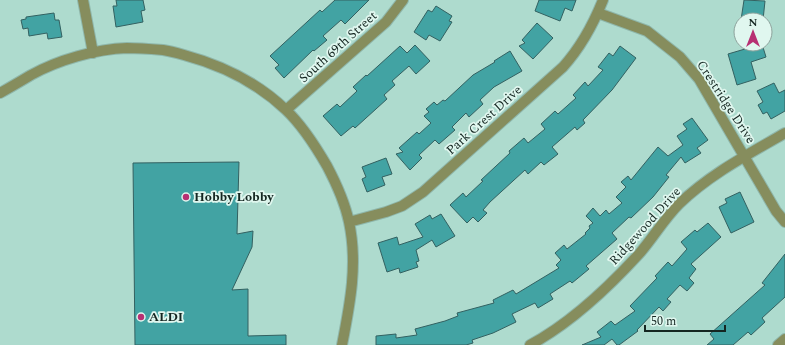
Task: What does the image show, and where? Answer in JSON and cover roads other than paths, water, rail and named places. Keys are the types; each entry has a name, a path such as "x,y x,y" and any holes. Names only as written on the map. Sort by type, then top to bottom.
{"street":[{"path":"83,0 94,53"},
{"name":"South 69th Street","path":"286,110 386,22 403,0"},
{"name":"Park Crest Drive","path":"349,222 402,206 423,192 563,67 582,43 598,13 603,0"},
{"name":"Crestridge Drive","path":"598,13 646,32 680,57 699,80 776,211 785,222"},
{"path":"0,93 32,74 59,62 94,53 126,48 164,50 204,60 250,82 286,110 318,150 336,183 349,222 353,272 352,297 342,345"},
{"name":"Ridgewood Drive","path":"530,345 550,334 597,297 639,254 679,204 709,180 745,156 785,133"},
{"path":"778,345 785,339"}],"place":[{"name":"Hobby Lobby","path":"186,197"},
{"name":"ALDI","path":"141,317"}]}
